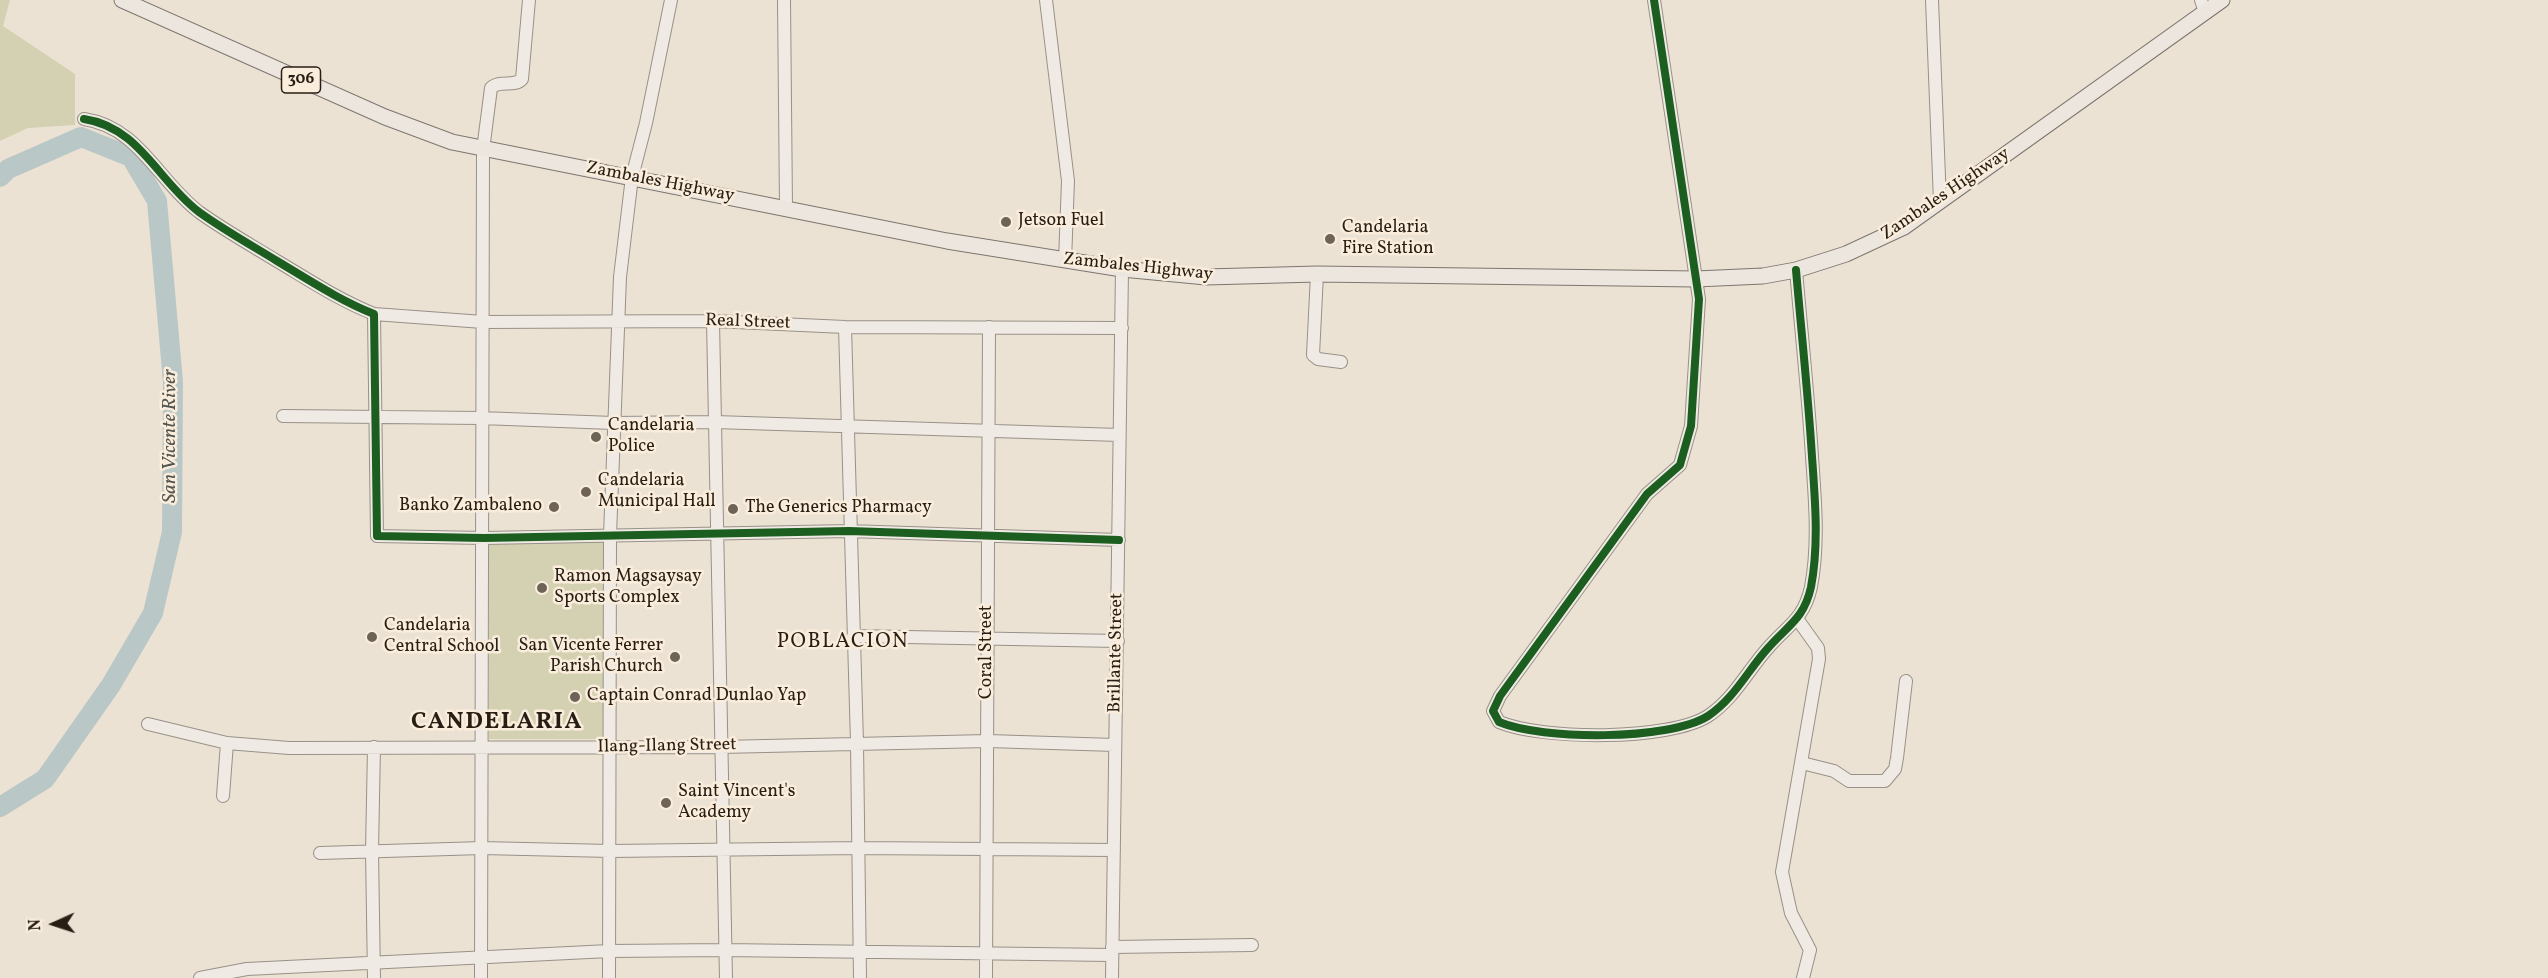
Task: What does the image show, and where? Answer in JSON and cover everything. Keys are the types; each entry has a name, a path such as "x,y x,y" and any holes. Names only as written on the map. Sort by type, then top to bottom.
{"main road":[{"name":"Zambales Highway","path":"122,0 385,117 452,142 947,241 1065,261 1206,278 1317,274 1696,279 1763,276 1796,270 1876,241 1904,227 2203,6 2222,0"}],"street":[{"path":"482,978 483,150 491,88 497,83 516,84 522,80 529,0"},
{"path":"609,978 610,535 617,320 632,177 646,123 671,0"},
{"path":"784,0 786,207"},
{"path":"1046,0 1068,181 1065,261"},
{"path":"1654,0 1700,299 1694,406 1680,465 1647,494 1500,696 1493,715 1499,722 1547,732 1596,735 1660,731 1688,724 1706,717 1720,707 1766,650 1798,620 1811,584 1816,518 1808,379 1801,341 1796,270"},
{"path":"1932,0 1940,202"},
{"path":"84,119 118,129 143,153 181,198 202,214 315,284 374,314 377,536 484,538 849,531 1119,540"},
{"name":"Brillante Street","path":"1112,978 1122,269"},
{"path":"1317,274 1313,355 1318,359 1341,362"},
{"name":"Real Street","path":"374,314 483,322 617,320 713,321 845,327 1122,328"},
{"path":"713,321 726,978"},
{"path":"845,327 849,428 849,531 857,743 860,978"},
{"name":"Coral Street","path":"986,978 989,327"},
{"path":"284,416 481,418 613,423 715,422 1119,435"},
{"path":"1798,620 1818,648 1819,659 1782,872 1791,914 1810,950 1803,978"},
{"path":"853,636 988,636 1118,641"},
{"path":"1802,763 1834,771 1849,781 1878,782 1889,778 1898,758 1906,681"},
{"name":"Ilang-Ilang Street","path":"148,724 227,743 289,748 721,747 988,741 1115,745"},
{"path":"223,796 227,743"},
{"path":"374,747 372,851 374,978"},
{"path":"320,853 482,848 1114,850"},
{"path":"200,978 247,969 609,951 986,953 1252,945"}],"shaded area":[{"path":"0,0 10,0 3,26 75,74 75,125 28,128 0,141"},
{"path":"489,540 604,540 604,739 489,739"}],"waterway":[{"name":"San Vicente River","path":"0,177 8,169 81,137 131,157 157,201 173,382 172,532 153,613 111,685 45,779 0,807"}],"cycle path":[{"path":"1654,0 1699,299 1691,426 1680,465 1647,494 1500,696 1493,711 1499,722 1519,728 1573,735 1636,734 1689,724 1708,716 1726,701 1768,648 1800,614 1811,587 1816,533 1815,496 1796,270"},
{"path":"84,119 103,124 134,144 171,186 208,219 324,289 374,314 377,536 484,538 849,531 1119,540"}],"place":[{"name":"Jetson Fuel","path":"1006,222"},
{"name":"Candelaria Fire Station","path":"1330,239"},
{"name":"Candelaria Police","path":"596,437"},
{"name":"Candelaria Municipal Hall","path":"586,492"},
{"name":"Banko Zambaleno","path":"554,507"},
{"name":"The Generics Pharmacy","path":"733,509"},
{"name":"Ramon Magsaysay Sports Complex","path":"542,588"},
{"name":"Candelaria Central School","path":"372,637"},
{"name":"San Vicente Ferrer Parish Church","path":"675,657"},
{"name":"Captain Conrad Dunlao Yap","path":"575,697"},
{"name":"Saint Vincent's Academy","path":"666,803"}],"district":[{"name":"POBLACION","path":"843,643"},
{"name":"CANDELARIA","path":"497,724"}]}
